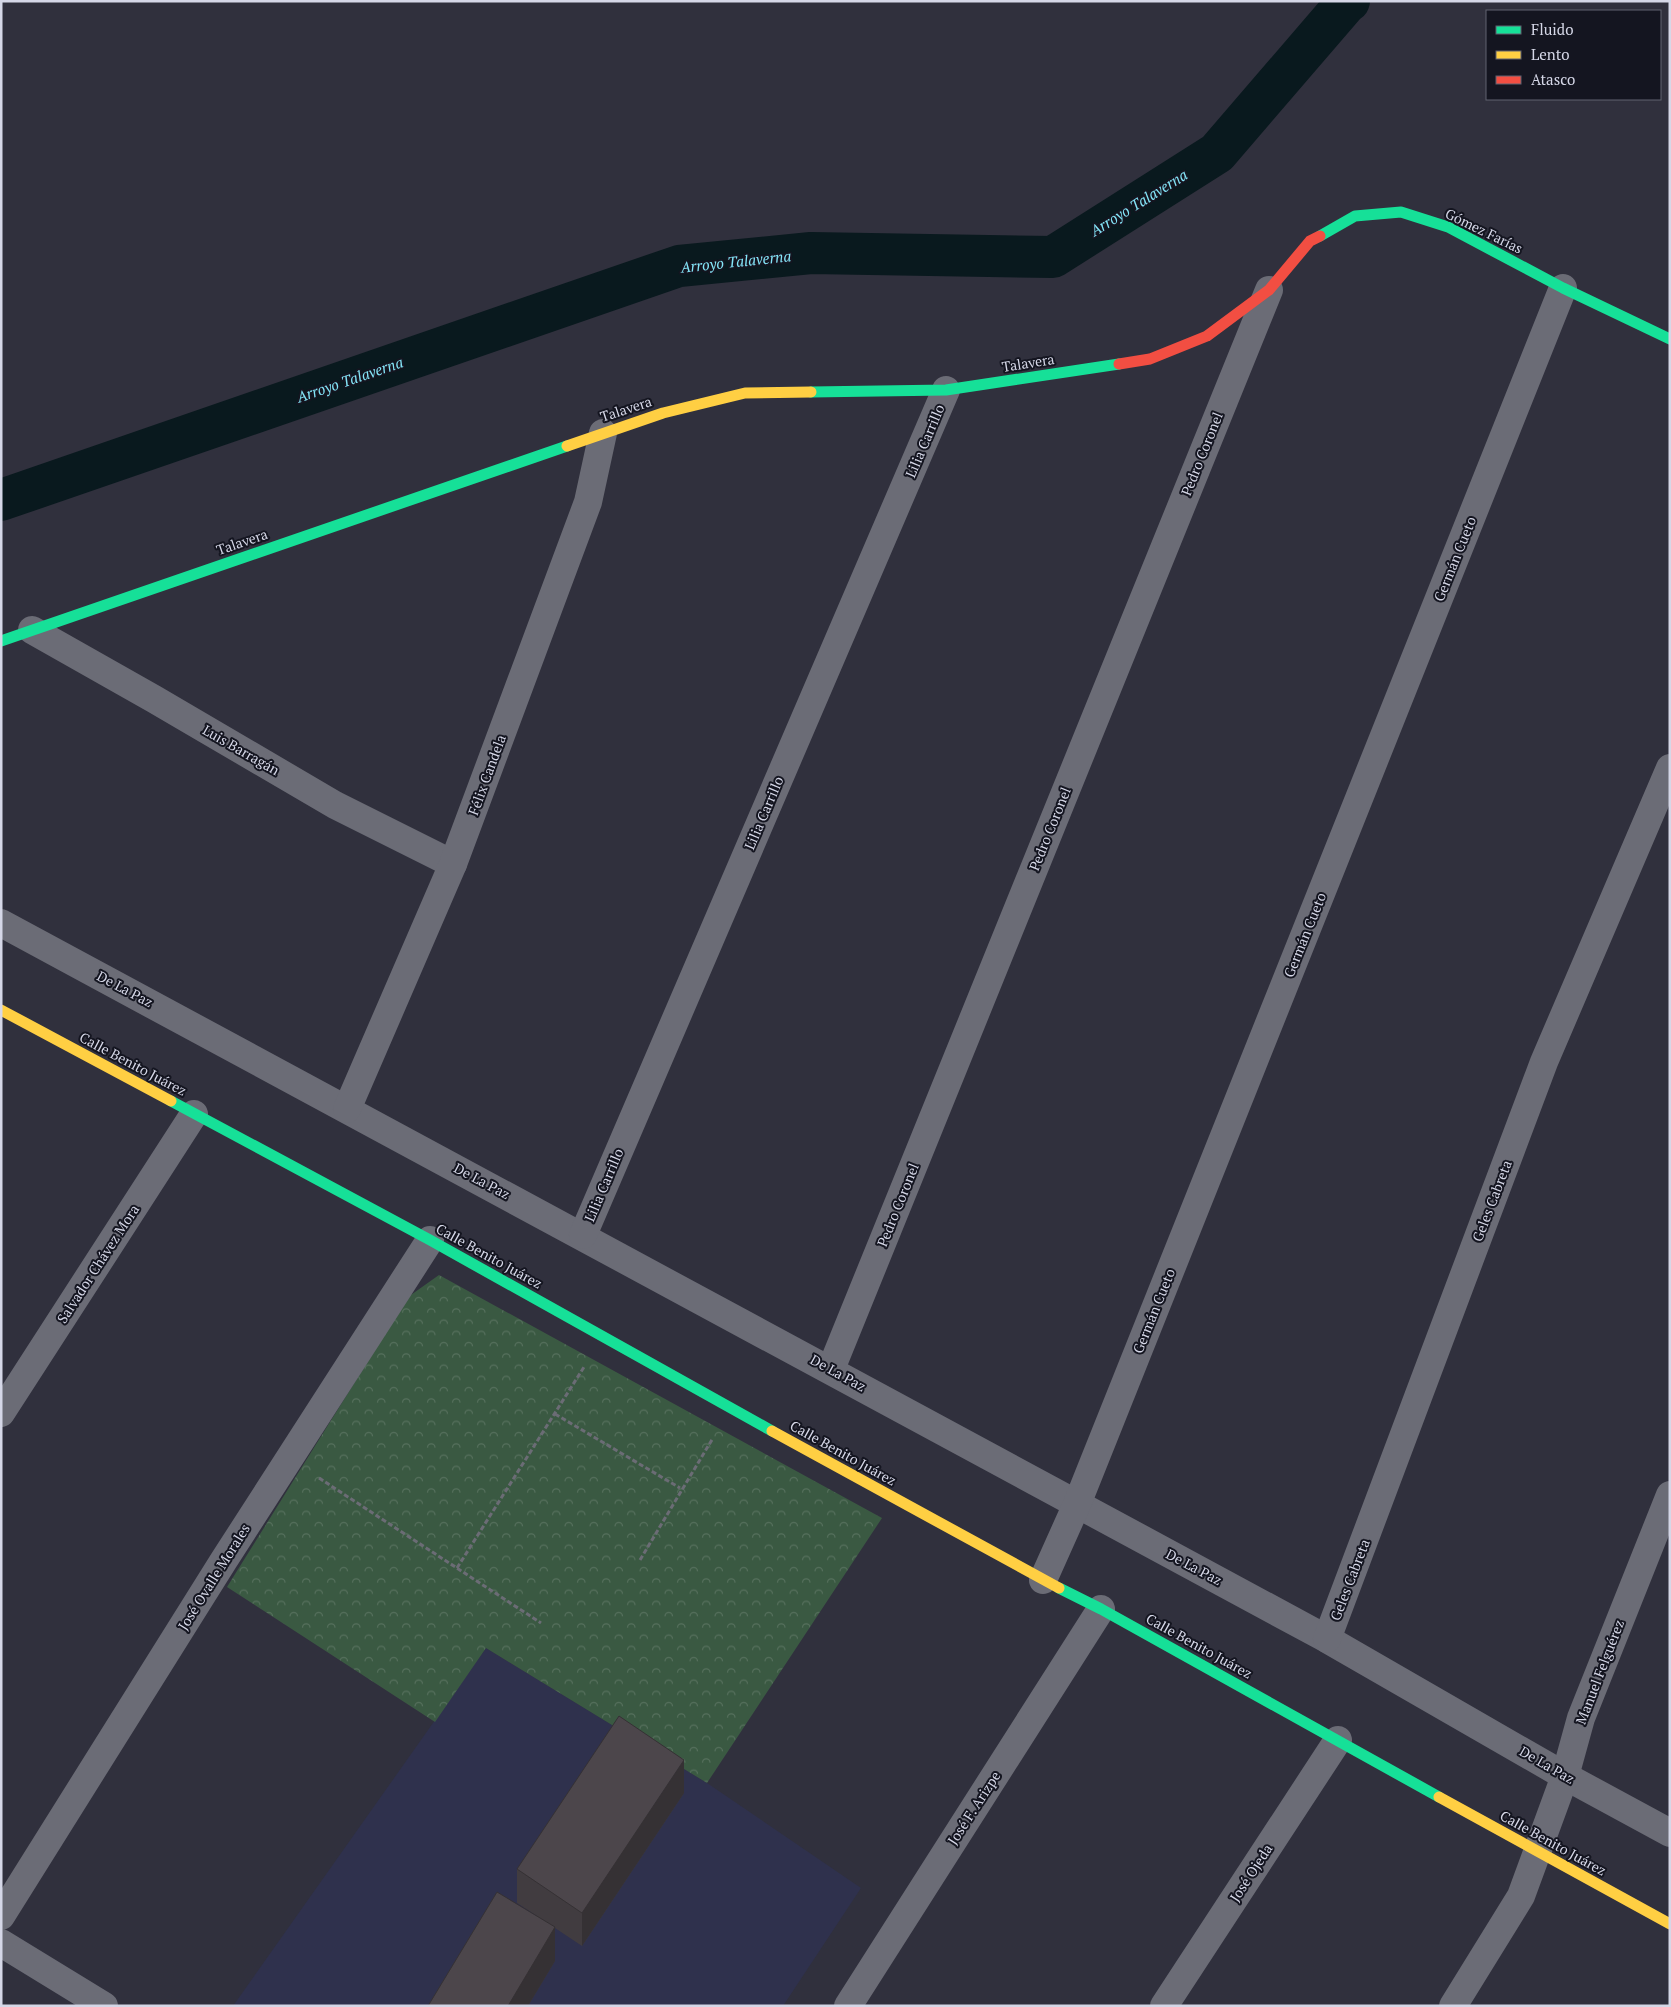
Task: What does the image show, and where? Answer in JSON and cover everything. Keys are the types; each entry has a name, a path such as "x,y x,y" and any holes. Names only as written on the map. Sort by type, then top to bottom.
{"street":[{"name":"Gómez Farías","path":"1269,290 1310,241 1355,216 1401,212 1448,227 1563,288 1670,339"},
{"name":"Germán Cueto","path":"1044,1580 1077,1504 1563,288"},
{"name":"Talavera","path":"1,641 662,413 746,393 946,390 1150,359 1207,336 1269,290"},
{"name":"Pedro Coronel","path":"831,1369 1269,290"},
{"name":"Lilia Carrillo","path":"583,1235 946,390"},
{"name":"Félix Candela","path":"347,1109 453,864 588,502 603,433"},
{"name":"Luis Barragán","path":"32,630 335,805 453,864"},
{"name":"Geles Cabreta","path":"1327,1639 1544,1062 1670,768"},
{"name":"De La Paz","path":"1,923 583,1235 1327,1639 1565,1776 1670,1833"},
{"name":"Calle Benito Juárez","path":"1,1010 430,1240 734,1410 1044,1580 1101,1609 1670,1924"},
{"name":"Salvador Chávez Mora","path":"1,1413 194,1114"},
{"name":"José Ovalle Morales","path":"1,1916 224,1560 430,1240"},
{"name":"Manuel Felguérez","path":"1453,2006 1521,1896 1565,1776 1581,1718 1670,1495"},
{"name":"José F. Arizpe","path":"848,2006 1101,1609"},
{"name":"José Ojeda","path":"1164,2006 1338,1740"},
{"path":"1,1943 104,2006"}],"path":[{"path":"457,1568 585,1366"},
{"path":"554,1414 680,1488"},
{"path":"640,1560 714,1437"},
{"path":"318,1477 541,1623"}],"shaded area":[{"path":"486,1648 707,1783 861,1888 783,2006 233,2006"}],"green space":[{"path":"439,1275 882,1518 707,1783 486,1648 435,1722 227,1587 408,1297"}],"building":[{"path":"619,1716 684,1760 582,1913 517,1869"},
{"path":"497,1892 555,1927 508,2006 428,2006"}],"waterway":[{"name":"Arroyo Talaverna","path":"1,500 679,266 811,253 1053,257 1217,153 1349,1"}],"traffic: fast":[{"path":"1320,236 1355,216 1401,212 1448,227 1563,288 1670,339"},
{"path":"811,392 946,390 1119,364"},
{"path":"1,641 567,446"},
{"path":"171,1101 430,1240 772,1431"},
{"path":"1059,1588 1101,1609 1439,1797"}],"traffic: slow":[{"path":"567,446 663,413 745,393 811,392"},
{"path":"1,1010 171,1101"},
{"path":"772,1431 1059,1588"},
{"path":"1439,1797 1670,1924"}],"traffic: jam":[{"path":"1119,364 1150,359 1207,336 1269,290 1310,241 1320,236"}]}
